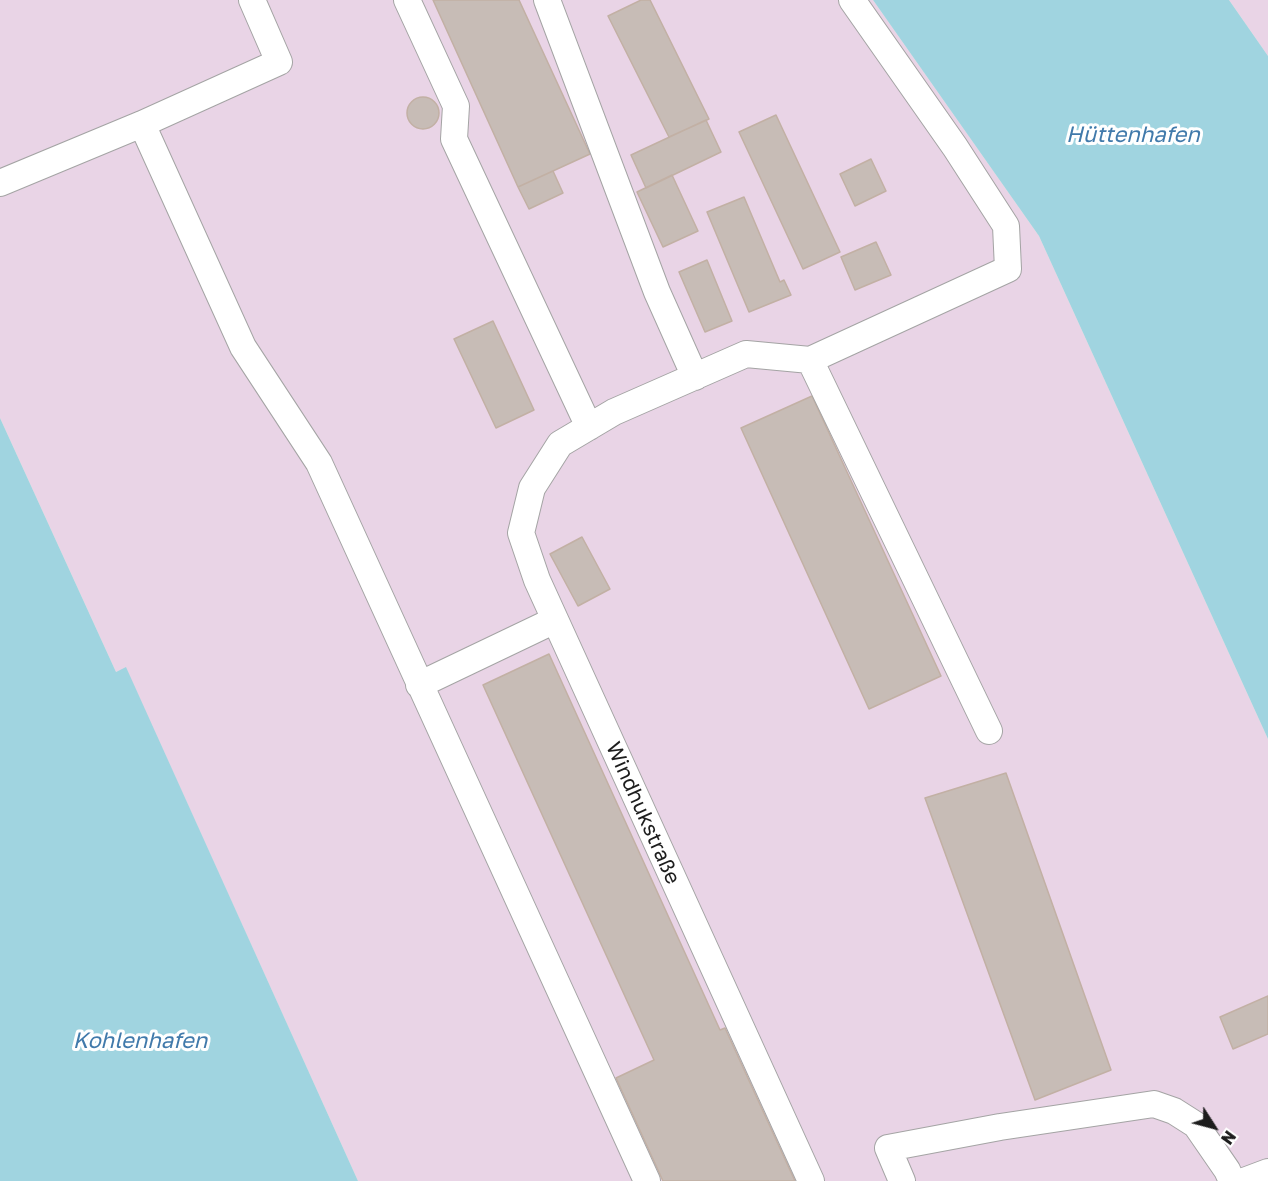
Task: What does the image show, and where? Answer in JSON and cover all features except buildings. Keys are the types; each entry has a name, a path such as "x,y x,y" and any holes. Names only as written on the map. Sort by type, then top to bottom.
{"street":[{"path":"0,183 279,62 252,0"},
{"path":"407,0 456,106 454,139 589,427 614,412 746,354 810,360 1008,269 1006,226 852,0"},
{"path":"547,0 657,292 695,377"},
{"path":"142,123 243,347 319,463 647,1181"},
{"path":"810,360 989,731"},
{"name":"Windhukstraße","path":"589,427 560,444 532,488 521,532 537,580 811,1181"},
{"path":"419,685 555,620"},
{"path":"902,1181 888,1148 1000,1127 1154,1104 1174,1111 1196,1125 1232,1181"},
{"path":"1244,1181 1268,1172"}],"shaded area":[{"path":"0,0 873,0 1039,236 1268,739 1268,1181 358,1181 126,668 116,672 0,418"},
{"path":"1229,0 1268,0 1268,56"}],"water":[{"name":"Hüttenhafen","path":"873,0 1229,0 1268,56 1268,739 1039,236"},
{"name":"Kohlenhafen","path":"0,418 116,672 126,667 358,1181 0,1181"}]}
